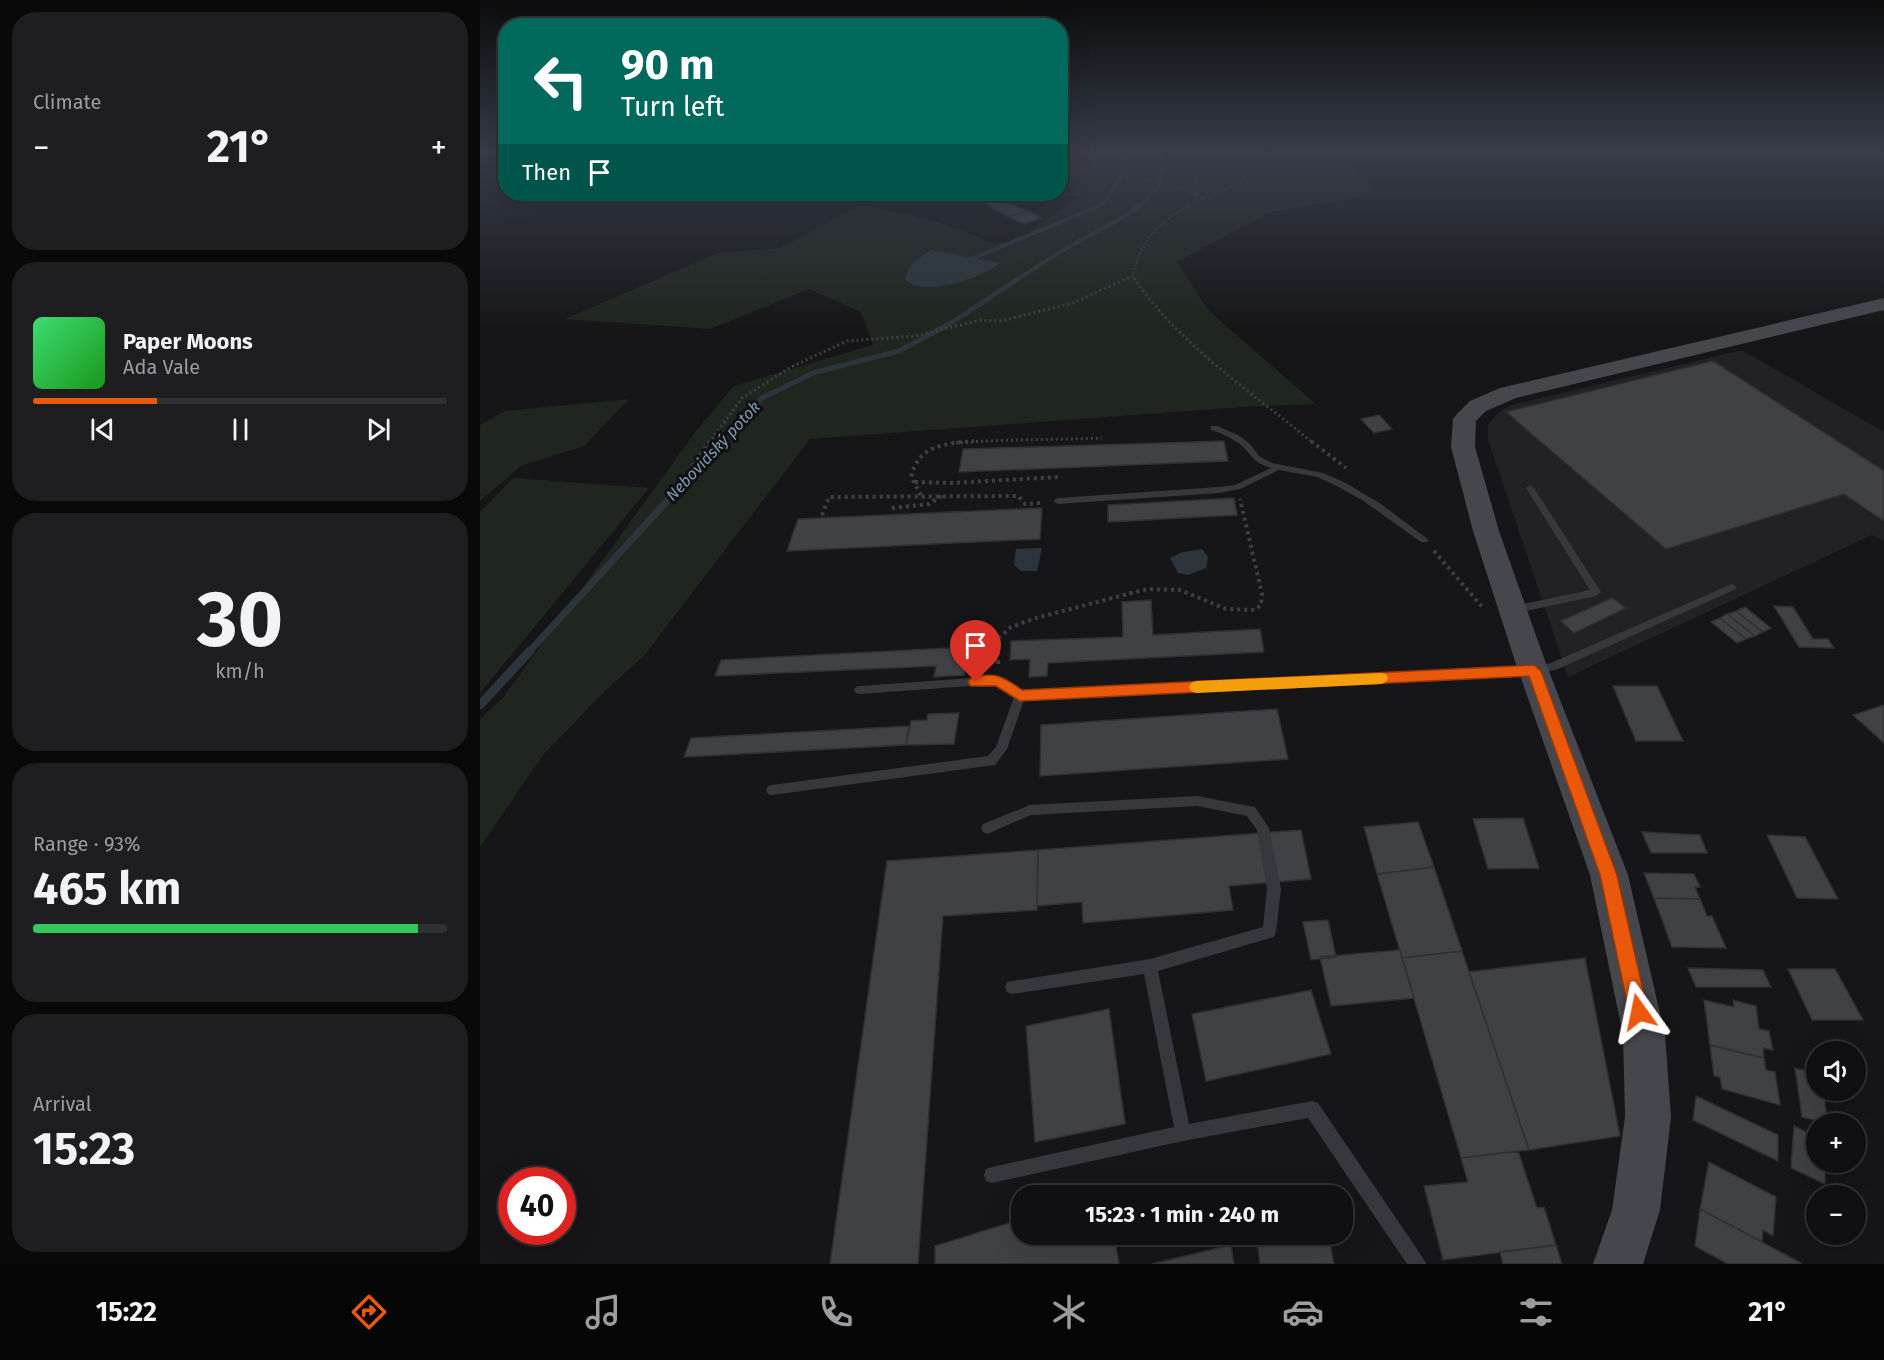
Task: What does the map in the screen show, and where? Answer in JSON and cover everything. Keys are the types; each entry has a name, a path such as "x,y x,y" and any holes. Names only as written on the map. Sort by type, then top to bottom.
{"street":[{"path":"1618,1264 1636,1210 1648,1117 1644,1035 1609,875 1534,671 1486,531 1463,447 1466,419 1478,406 1508,393 1884,304"}],"lane":[{"path":"1214,428 1231,434 1245,444 1258,460 1277,468 1295,469 1328,478 1392,516 1424,540"},
{"path":"1058,501 1237,487 1277,468"},
{"path":"1513,610 1596,592 1530,488"},
{"path":"860,690 999,680 1020,696 1534,671 1554,666 1732,588"},
{"path":"772,790 991,761 1001,749 1020,696"},
{"path":"987,828 1030,810 1197,801 1251,811 1263,828 1274,890 1269,932 1150,966 1012,987"},
{"path":"1150,966 1183,1133"},
{"path":"992,1175 1183,1133 1312,1109 1417,1264"}],"path":[{"path":"1181,211 1151,232 1137,255 1133,276 1158,312 1198,349 1284,418"},
{"path":"688,472 742,398 791,367 847,341 917,336 981,320 1001,321 1072,303 1133,276"},
{"path":"921,495 911,477 914,465 923,453 941,444 1002,439 1042,441 1102,438"},
{"path":"914,482 1058,477"},
{"path":"999,680 998,639 1011,627 1035,618 1146,589 1180,590 1226,609 1255,610 1262,605 1262,594 1237,487"},
{"path":"892,508 929,504 944,495"},
{"path":"822,515 829,496 1018,496 1025,504 1058,501"}],"shaded area":[{"path":"851,211 889,211 941,223 994,243 1017,242 1058,211 1277,211 1271,212 1177,262 1208,310 1316,404 1242,407 810,439 643,657 607,689 543,755 480,847 480,719 503,698 696,431 734,386 873,345 861,312 809,289 710,329 565,319 718,253 780,248"},
{"path":"931,250 1001,263 980,275 953,284 926,287 905,280 911,266"},
{"path":"1742,350 1884,432 1884,541 1872,535 1568,677 1488,440 1488,425 1498,413 1511,405"},
{"path":"629,399 584,446 521,466 480,501 480,425 505,411"},
{"path":"513,478 649,488 480,693 480,512"},
{"path":"1042,548 1037,571 1021,571 1014,565 1016,549"},
{"path":"1202,549 1208,557 1206,568 1188,575 1178,573 1170,558 1180,553"}],"building":[{"path":"998,211 1026,211 1009,217"},
{"path":"1028,211 1042,218 1024,224 1009,217"},
{"path":"1713,361 1884,471 1884,521 1844,494 1666,549 1506,412"},
{"path":"1379,415 1392,429 1374,433 1361,419"},
{"path":"1224,441 1228,461 959,472 963,449"},
{"path":"1234,498 1237,515 1108,522 1108,505"},
{"path":"1042,508 1040,539 787,551 798,519"},
{"path":"1612,598 1626,608 1574,633 1561,621"},
{"path":"1151,600 1153,635 1260,629 1264,652 1048,663 1047,676 1029,677 1030,659 1010,660 1011,641 1123,637 1122,602"},
{"path":"1774,606 1793,607 1813,639 1828,639 1834,648 1799,647"},
{"path":"1745,607 1771,628 1763,632 1736,611"},
{"path":"1736,611 1763,632 1755,636 1727,614"},
{"path":"1727,614 1755,636 1746,639 1720,618"},
{"path":"1720,618 1746,639 1737,643 1711,622"},
{"path":"968,647 964,675 934,677 936,666 715,676 721,660"},
{"path":"1613,686 1657,686 1683,741 1636,741"},
{"path":"1884,705 1884,743 1853,715"},
{"path":"1277,709 1288,759 1040,776 1041,725"},
{"path":"959,713 954,744 906,745 911,721 927,720 928,714"},
{"path":"909,726 906,745 684,757 691,738"},
{"path":"1523,818 1539,868 1488,869 1473,819"},
{"path":"1418,822 1434,867 1377,874 1364,827"},
{"path":"1301,830 1311,879 1229,886 1233,910 1083,923 1082,902 1037,906 1038,850"},
{"path":"1642,832 1700,835 1707,853 1651,853"},
{"path":"1767,835 1805,837 1838,899 1797,898"},
{"path":"1038,850 1037,910 943,916 918,1264 830,1264 887,861"},
{"path":"1434,867 1462,951 1402,958 1377,874"},
{"path":"1644,873 1694,874 1700,887 1695,887 1700,899 1654,898"},
{"path":"1654,898 1700,899 1707,916 1712,916 1726,948 1672,947"},
{"path":"1328,920 1336,957 1311,960 1303,922"},
{"path":"1400,950 1414,998 1331,1006 1320,957"},
{"path":"1462,951 1529,1150 1461,1158 1402,958"},
{"path":"1585,958 1620,1136 1529,1150 1469,972"},
{"path":"1688,968 1763,970 1771,987 1696,987"},
{"path":"1788,969 1835,969 1863,1020 1812,1020"},
{"path":"1311,990 1331,1054 1206,1081 1192,1014"},
{"path":"1704,1000 1734,1007 1733,1000 1756,1006 1759,1029 1769,1031 1773,1050 1763,1048 1764,1058 1710,1045"},
{"path":"1109,1009 1125,1124 1035,1142 1026,1026"},
{"path":"1710,1045 1764,1058 1766,1070 1775,1072 1780,1105 1722,1089 1720,1077 1714,1076"},
{"path":"1795,1068 1806,1071 1806,1101 1825,1101 1826,1113 1806,1113 1806,1118 1802,1117"},
{"path":"1696,1096 1778,1135 1778,1161 1693,1120"},
{"path":"1794,1126 1806,1132 1806,1173 1825,1173 1825,1184 1791,1168"},
{"path":"1518,1151 1537,1208 1544,1207 1556,1245 1443,1260 1424,1186 1468,1182 1461,1158"},
{"path":"1709,1162 1776,1197 1773,1236 1763,1230 1762,1242 1700,1209"},
{"path":"1700,1209 1801,1264 1728,1264 1695,1246"},
{"path":"1011,1222 1011,1245 1116,1245 1119,1264 935,1264 935,1246"},
{"path":"1231,1245 1234,1264 1152,1264"},
{"path":"1258,1245 1330,1245 1334,1264 1260,1264"},
{"path":"1556,1245 1562,1264 1503,1264 1500,1252"}],"waterway":[{"path":"971,259 1087,211"},
{"name":"Nebovidský potok","path":"1017,280 1132,211"},
{"name":"Nebovidský potok","path":"721,443 762,398 813,373 899,351 953,322 1019,278"},
{"name":"Nebovidský potok","path":"529,652 722,441"},
{"name":"Nebovidský potok","path":"480,705 530,651"}],"slow traffic":[{"path":"1196,687 1381,678"}],"route":[{"path":"976,682 999,680 1020,696 1534,671 1609,875 1639,1012"}]}
